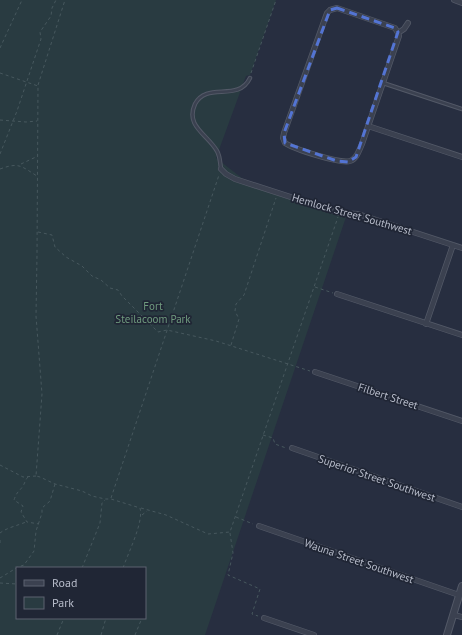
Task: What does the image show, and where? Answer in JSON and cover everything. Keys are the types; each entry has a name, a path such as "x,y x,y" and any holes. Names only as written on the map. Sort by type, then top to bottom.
{"street":[{"path":"454,0 462,3"},
{"path":"337,8 395,28 399,36 383,83 358,153 352,160 348,162 330,159 286,144 284,138 324,21 330,10 337,8"},
{"path":"398,33 404,29 408,23"},
{"path":"368,126 462,157"},
{"name":"Hemlock Street Southwest","path":"222,169 226,174 235,179 340,213 358,214 462,248"},
{"path":"426,324 453,245"},
{"path":"337,294 462,335"},
{"name":"Filbert Street","path":"315,372 462,421"},
{"name":"Superior Street Southwest","path":"292,448 462,507"},
{"name":"Wauna Street Southwest","path":"260,526 459,595"},
{"path":"447,635 462,586"},
{"path":"454,615 462,617"},
{"path":"264,618 314,635"}],"lane":[{"path":"222,169 216,150 207,137 195,127 192,115 193,109 196,102 202,96 209,93 234,91 247,83 250,78"},
{"path":"383,83 462,109"}],"path":[{"path":"0,48 22,0"},
{"path":"0,154 12,120 17,111 41,39 40,32 51,16 52,8 56,0"},
{"path":"36,476 42,394 36,316 38,232 38,86 66,0"},
{"path":"250,78 276,0"},
{"path":"0,73 38,86"},
{"path":"0,120 26,122 38,121"},
{"path":"0,169 12,165 20,165 38,155"},
{"path":"20,165 38,176"},
{"path":"111,498 222,169"},
{"path":"230,345 238,318 235,311 236,304 244,296 278,194"},
{"path":"264,618 252,614 260,589 228,576 233,553 230,532 340,213"},
{"path":"38,232 52,235 55,247 82,266 92,276 101,280 110,288 118,290 122,296 158,332 167,330 216,341 315,372"},
{"path":"314,287 337,294"},
{"path":"263,435 273,438 275,444 289,449 292,448"},
{"path":"0,465 23,477 40,477 55,484 82,491 92,496 105,499 111,498 148,511 166,515 208,534 230,532"},
{"path":"27,522 21,512 23,506 14,500 18,491 23,486 24,481 28,477"},
{"path":"20,567 26,564 35,548 36,531 42,513 42,508 50,501 55,484"},
{"path":"82,567 100,523 102,503 105,499"},
{"path":"123,567 141,515 140,508"},
{"path":"141,515 148,511"},
{"path":"235,517 260,526"},
{"path":"0,533 14,526 18,526 20,523 27,522 39,524"},
{"path":"0,578 16,569"},
{"path":"0,583 16,584"},
{"path":"57,635 64,619"},
{"path":"101,635 106,619"},
{"path":"135,635 142,619"}],"highlighted area":[{"path":"337,8 395,28 398,32 356,157 348,162 337,161 285,143 284,133 330,10"}],"green space":[{"name":"Fort Steilacoom Park","path":"0,0 276,0 250,75 246,76 216,158 247,182 346,217 205,635 0,635"}]}
